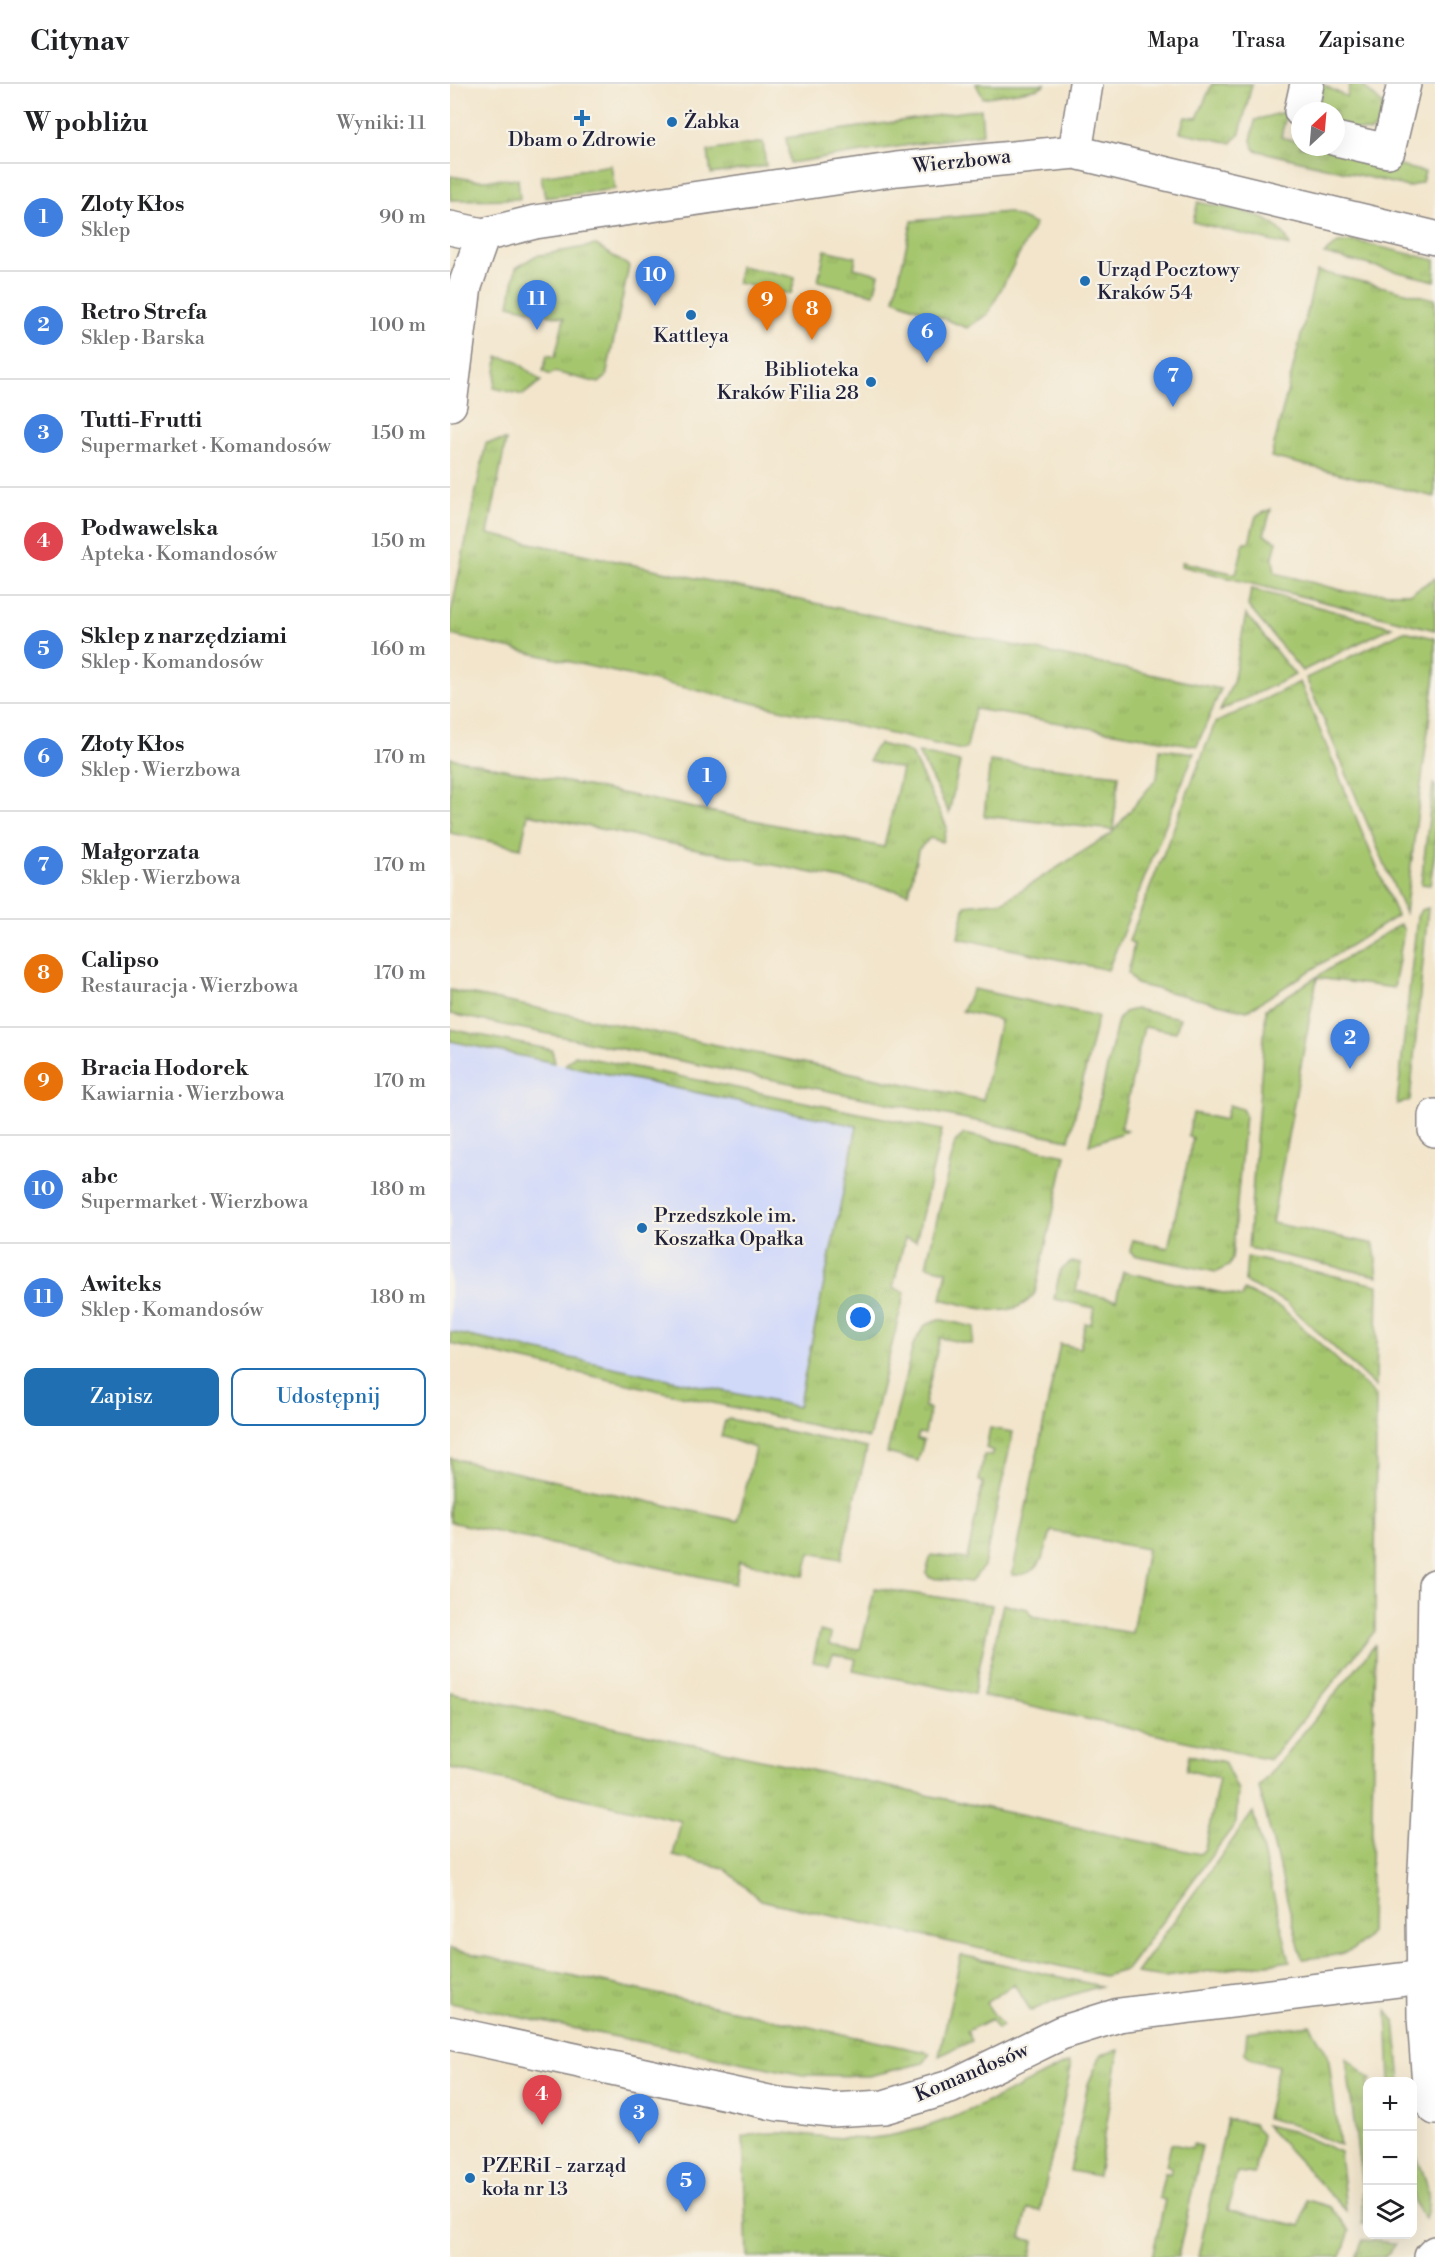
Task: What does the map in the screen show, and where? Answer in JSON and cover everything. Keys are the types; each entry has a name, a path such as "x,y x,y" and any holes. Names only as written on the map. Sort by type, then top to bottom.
{"street":[{"path":"1075,152 1086,84"},
{"path":"1303,102 1307,84"},
{"path":"1345,141 1388,151 1404,84"},
{"name":"Wierzbowa","path":"483,235 535,222 897,169 1075,152 1435,238"},
{"path":"450,228 483,235 465,286 450,404"},
{"path":"1435,1116 1435,1130"},
{"path":"1435,1586 1433,1715 1423,1907 1423,1977 1430,2098 1435,2108"},
{"name":"Komandosów","path":"450,2033 778,2104 831,2110 858,2110 884,2107 939,2091 1061,2033 1119,2015 1423,1977"},
{"path":"1431,2257 1435,2253"}],"shaded area":[{"name":"Przedszkole im. Koszałka Opałka","path":"450,1042 856,1126 797,1407 450,1331"}],"green space":[{"path":"976,84 1045,84 1039,88 983,98"},
{"path":"1212,84 1252,84 1240,133 1232,143 1180,132 1185,117 1197,118"},
{"path":"1321,84 1347,97 1350,84 1361,84 1385,107 1376,128 1370,132 1345,128 1345,102 1320,102"},
{"path":"981,109 983,134 790,163 786,138"},
{"path":"1287,111 1281,137 1291,140 1291,156 1345,156 1345,153 1425,172 1422,182 1408,187 1255,150 1251,141 1255,120"},
{"path":"763,142 766,166 711,174 708,151"},
{"path":"611,165 615,189 545,198 541,176"},
{"path":"450,176 475,180 518,179 520,199 450,200"},
{"path":"1198,202 1238,210 1264,219 1284,234 1290,246 1193,222"},
{"path":"1007,212 1035,224 988,314 967,328 894,299 912,221"},
{"path":"1355,241 1435,260 1435,281 1324,254 1338,243"},
{"path":"596,245 629,266 606,377 599,383 554,372 550,375 543,371 547,355 555,357 564,318 509,305 516,268 535,256"},
{"path":"825,250 856,257 854,268 879,274 874,294 818,281"},
{"path":"740,266 795,277 791,294 737,283"},
{"path":"1317,271 1435,299 1435,497 1271,457"},
{"path":"498,357 515,360 541,381 523,395 494,388"},
{"path":"506,440 488,534 1221,689 1197,746 975,709 967,747 962,750 450,635 450,617 486,443"},
{"path":"1271,509 1264,535 1277,541 1273,557 1275,573 1349,592 1411,593 1435,578 1435,630 1181,566 1182,562 1236,574 1244,542 1249,542 1256,516"},
{"path":"1251,589 1392,627 1302,671 1248,606"},
{"path":"1246,614 1295,675 1220,711 1233,682"},
{"path":"1404,631 1435,638 1435,675 1405,913 1306,678"},
{"path":"1300,682 1397,916 1247,1011 1136,984 1128,973 1134,944 1129,941 1215,723"},
{"path":"879,744 907,751 912,755 947,827 943,842 930,838 918,850 909,893 528,814 521,848 450,833 450,758 884,847 902,769 869,761 873,750"},
{"path":"1160,749 1194,753 1108,970 958,938 965,905 1004,901 1111,834 1157,778"},
{"path":"918,752 960,762 949,813"},
{"path":"990,761 1119,775 1113,830 984,816"},
{"path":"1433,784 1435,786 1435,851 1430,885 1421,884"},
{"path":"1428,908 1410,1101 1397,1104 1417,917 1421,910"},
{"path":"1400,924 1404,930 1394,988 1317,978 1272,1223 1374,1244 1378,1276 1248,1248 1266,1009"},
{"path":"973,989 1098,1016 1069,1140 450,1014 450,990 983,1100 1000,1020 962,1011"},
{"path":"1136,1009 1180,1018 1176,1032 1144,1027 1121,1129 1127,1131 1089,1145 1118,1020 1124,1012"},
{"path":"450,1029 552,1050 555,1063 450,1041"},
{"path":"575,1055 942,1130 916,1241 905,1238 893,1288 905,1292 869,1438 450,1344 450,1332 798,1407 857,1126 565,1065"},
{"path":"1229,1105 1242,1109 1245,1115 1232,1259 1229,1266 1216,1272 1134,1255 1130,1251 1133,1240 1168,1248 1193,1138 1188,1136 1193,1113 1225,1120"},
{"path":"964,1134 1066,1155 1035,1293 1015,1308 991,1310 941,1299 947,1271 926,1266 955,1142"},
{"path":"1247,1257 1378,1285 1376,1387 1287,1303 1245,1282"},
{"path":"1071,1262 1081,1263 1076,1291 1116,1300 1123,1272 1242,1297 1244,1290 1283,1309 1376,1396 1375,1631 1270,1760 983,1696 1003,1604 1028,1609 1032,1616 1132,1633 1147,1549 1051,1531 1044,1555 1036,1568 1022,1575 1012,1575 1060,1344 1080,1348 1085,1323 1091,1324 1094,1308 1054,1299 1060,1271"},
{"path":"938,1319 975,1327 972,1344 940,1338 924,1406 930,1409 925,1434 919,1433 917,1439 924,1440 918,1461 887,1453 913,1345 924,1326"},
{"path":"729,1419 867,1448 841,1559 810,1553 804,1576 739,1561 735,1584 450,1522 450,1458 738,1521 755,1448 721,1436 725,1421"},
{"path":"990,1428 1013,1432 984,1566 971,1582 930,1578 926,1573 931,1555 967,1559 983,1482 979,1481 984,1455 991,1456 993,1451 986,1448"},
{"path":"875,1588 992,1605 974,1694 853,1670 856,1659 833,1654 829,1665 813,1662 820,1631 831,1634 829,1645 860,1650"},
{"path":"1375,1645 1370,1932 1364,1940 1349,1951 1331,1956 1302,1959 1259,1787"},
{"path":"450,1692 1200,1854 1205,1849 1219,1778 1186,1770 1189,1755 1224,1762 1238,1790 1236,1823 1126,1970 1104,1976 760,1900 724,1868 673,1856 681,1821 450,1768"},
{"path":"1253,1812 1290,1961 1164,1977 1136,1973"},
{"path":"450,1949 930,2053 924,2063 869,2076 803,2075 450,2003"},
{"path":"961,1955 1101,1986 1055,2000 1031,2011 1014,1984 986,2003 1002,2026 997,2029 991,2019 967,2031 972,2041 939,2056"},
{"path":"1387,2011 1395,2021 1401,2077 1390,2077"},
{"path":"1310,2025 1328,2055 1340,2145 1293,2125 1266,2118 1278,2066 1253,2060 1245,2053 1247,2032"},
{"path":"1119,2050 1098,2176 1070,2171 1088,2084 1101,2055"},
{"path":"1346,2058 1368,2077 1363,2077 1363,2224 1362,2185"},
{"path":"1069,2062 1071,2067 1040,2211 1028,2209 1021,2238 1034,2241 1031,2257 747,2257 743,2137 774,2133 856,2139 898,2134 973,2109"},
{"path":"1227,2119 1253,2124 1262,2135 1254,2174 1237,2172 1228,2210 1301,2226 1307,2200 1331,2207 1350,2231 1341,2257 1198,2257"},
{"path":"1265,2125 1292,2131 1340,2152 1346,2211"},
{"path":"1171,2144 1192,2148 1193,2144 1202,2146 1178,2257 1152,2257 1165,2200 1159,2198 1165,2172 1170,2174 1172,2167 1166,2165"},
{"path":"1417,2156 1428,2188 1428,2207 1425,2219 1417,2206"},
{"path":"1363,2240 1396,2243 1385,2257 1356,2257"}],"place":[{"name":"Dbam o Zdrowie","path":"582,118"},
{"name":"Żabka","path":"672,122"},
{"name":"Urząd Pocztowy Kraków 54","path":"1085,281"},
{"name":"abc","path":"655,306"},
{"name":"Kattleya","path":"691,315"},
{"name":"Awiteks","path":"537,330"},
{"name":"Bracia Hodorek","path":"767,331"},
{"name":"Calipso","path":"812,340"},
{"name":"Złoty Kłos","path":"927,363"},
{"name":"Biblioteka Kraków Filia 28","path":"871,382"},
{"name":"Małgorzata","path":"1173,407"},
{"name":"Zloty Kłos","path":"707,807"},
{"name":"Retro Strefa","path":"1350,1069"},
{"name":"Przedszkole im. Koszałka Opałka","path":"642,1228"},
{"name":"Podwawelska","path":"542,2125"},
{"name":"Tutti-Frutti","path":"639,2144"},
{"name":"PZERiI - zarząd koła nr 13","path":"470,2178"},
{"name":"Sklep z narzędziami","path":"686,2212"}]}
